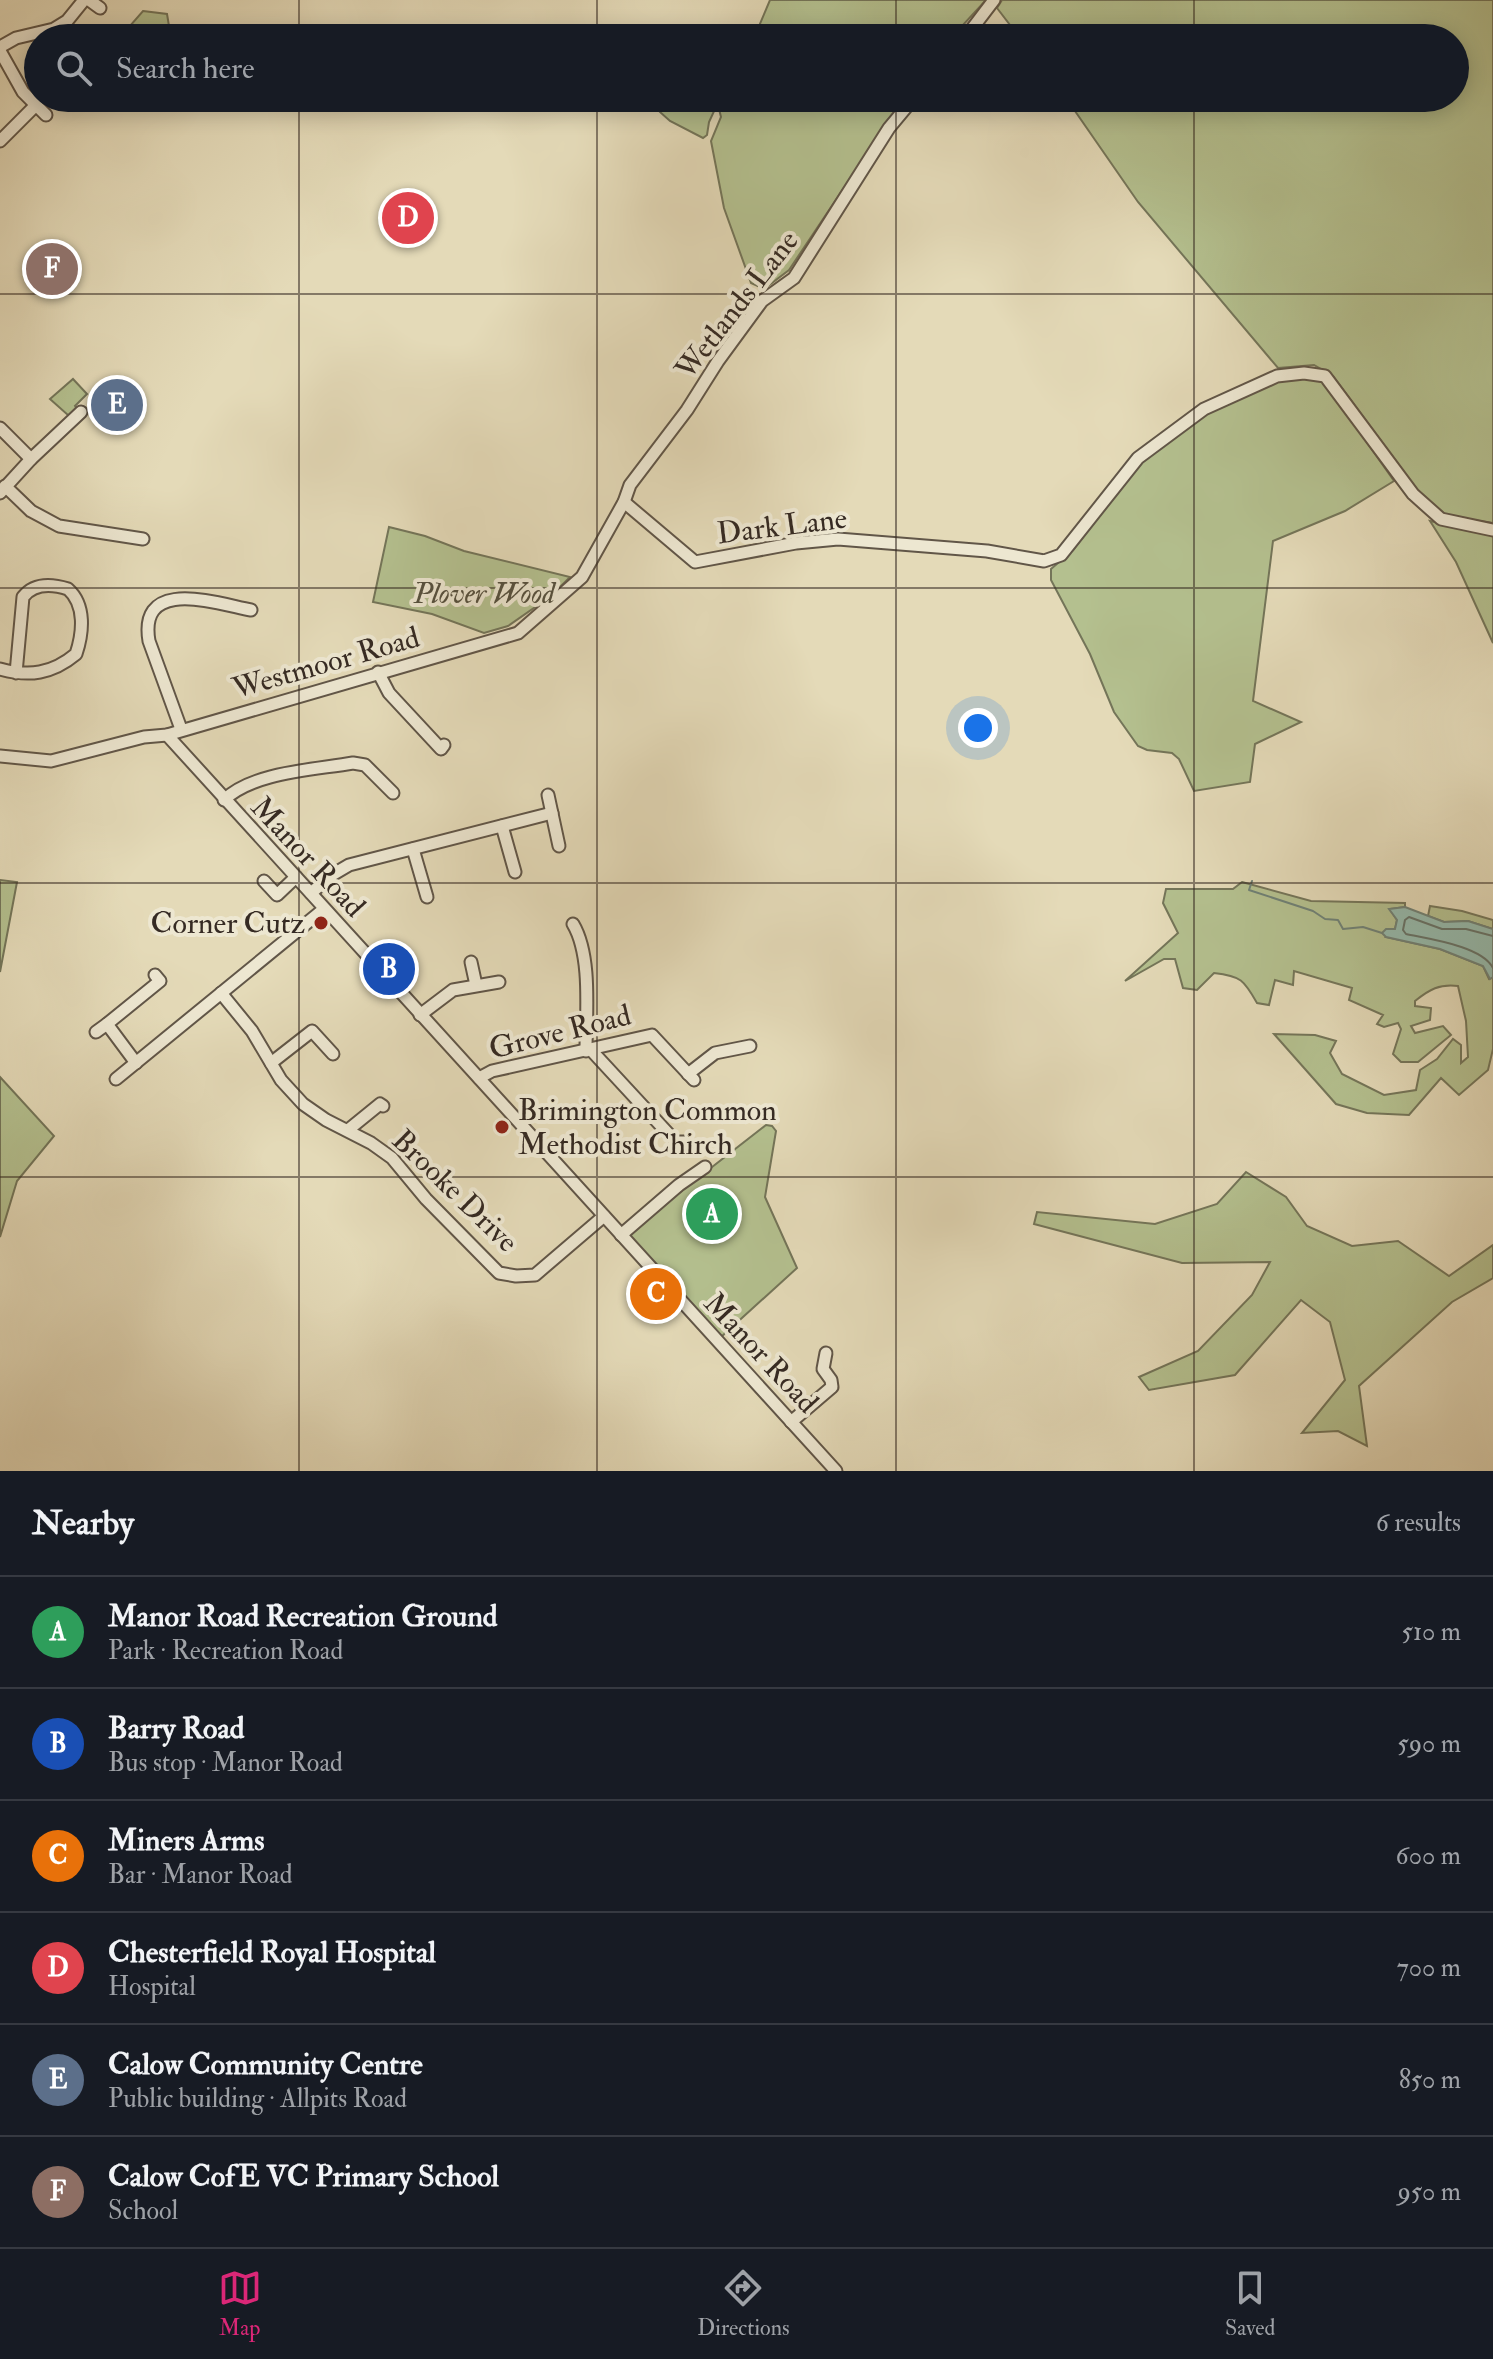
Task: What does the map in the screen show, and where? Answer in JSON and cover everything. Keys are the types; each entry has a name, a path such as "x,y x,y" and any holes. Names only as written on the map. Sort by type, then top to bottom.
{"street":[{"path":"64,24 87,0 100,8"},
{"path":"976,24 991,5"},
{"path":"24,37 16,38 0,49 24,93"},
{"path":"0,141 29,112"},
{"path":"43,112 46,115"},
{"name":"Wetlands Lane","path":"624,502 630,485 687,410 762,301 794,278 889,128 902,112"},
{"name":"Dark Lane","path":"624,502 695,562 796,543 838,539 987,551 1044,561 1061,555 1138,458 1204,409 1277,376 1304,373 1325,376 1413,494 1441,519 1493,530"},
{"path":"81,412 3,490 31,511 59,526 143,539"},
{"path":"0,428 31,459"},
{"name":"Westmoor Road","path":"0,756 51,761 144,737 167,735 518,633 582,577 624,502"},
{"path":"0,669 16,673 24,675 58,666 76,654 80,605 68,589 47,585 29,590 23,597 16,673"},
{"path":"181,729 149,641 151,616 162,604 177,597 251,610"},
{"path":"378,672 389,693 441,749 444,745"},
{"name":"Manor Road","path":"167,735 836,1471"},
{"path":"224,800 253,781 353,763 365,765 393,793"},
{"path":"548,795 559,846"},
{"path":"311,893 349,865 552,813"},
{"path":"502,826 515,872"},
{"path":"413,849 427,897"},
{"path":"264,881 277,895 296,877"},
{"path":"116,1079 324,909"},
{"path":"573,924 581,938 584,954 589,1050 676,1142 684,1142"},
{"path":"471,962 476,985"},
{"path":"96,1032 160,981 155,975"},
{"path":"420,1015 446,994 499,982"},
{"name":"Brooke Drive","path":"221,993 303,1104 392,1158 426,1199 499,1273 535,1275 604,1216"},
{"path":"107,1024 136,1063"},
{"path":"271,1063 312,1031 333,1054"},
{"name":"Grove Road","path":"479,1078 492,1071 652,1035 691,1077 715,1053 750,1046"},
{"path":"348,1130 380,1104 383,1106"},
{"path":"621,1235 705,1167"},
{"path":"791,1422 832,1387 823,1369 826,1353"}],"green space":[{"path":"770,0 986,0 964,24 760,24"},
{"path":"1002,0 1493,0 1493,523 1447,516 1418,491 1333,376 1314,365 1278,368 1138,202 1076,112 1469,112 1469,24 1009,24 997,8"},
{"path":"143,11 167,14 169,24 132,24"},
{"path":"660,112 714,112 707,135 703,138 670,121"},
{"path":"720,112 895,112 789,270 764,289 751,283 724,208 711,141 721,117"},
{"path":"1305,377 1324,381 1394,481 1345,511 1273,541 1253,701 1301,722 1255,744 1250,782 1194,791 1179,759 1172,753 1138,746 1114,712 1090,654 1051,580 1051,569 1073,550 1140,462 1206,414 1278,381"},
{"path":"73,379 87,394 69,416 50,399"},
{"path":"1430,521 1493,534 1493,643 1456,562"},
{"name":"Plover Wood","path":"389,527 425,536 464,551 570,577 551,596 508,626 484,633 432,614 373,602"},
{"path":"0,880 17,882 0,972"},
{"path":"1242,882 1311,901 1405,903 1405,907 1390,909 1397,920 1395,929 1386,937 1440,949 1483,966 1489,979 1493,977 1493,1049 1488,1070 1459,1095 1441,1078 1409,1115 1367,1113 1336,1104 1274,1034 1315,1035 1336,1041 1330,1053 1342,1074 1384,1095 1416,1090 1420,1070 1437,1059 1453,1039 1461,1045 1461,1063 1468,1057 1466,1021 1458,986 1435,988 1415,1001 1415,1006 1431,1008 1430,1020 1411,1026 1415,1033 1443,1026 1451,1035 1418,1062 1401,1062 1393,1054 1401,1029 1398,1023 1384,1027 1377,1024 1383,1015 1349,1000 1352,988 1294,971 1293,985 1275,980 1269,1005 1257,1003 1241,980 1223,974 1214,973 1197,990 1183,988 1175,959 1164,959 1125,981 1178,933 1163,903 1166,889 1233,889"},
{"path":"1430,906 1493,920 1493,929 1468,921 1444,922 1428,916"},
{"path":"0,1077 54,1136 17,1181 0,1237"},
{"path":"766,1125 776,1131 765,1197 797,1268 721,1337 629,1236 630,1231"},
{"path":"1246,1172 1286,1197 1307,1226 1352,1246 1398,1241 1449,1276 1493,1245 1493,1278 1452,1302 1359,1386 1367,1446 1338,1431 1302,1433 1345,1380 1330,1322 1301,1300 1235,1375 1149,1390 1139,1377 1198,1351 1252,1295 1270,1262 1182,1263 1034,1224 1037,1212 1155,1224 1217,1204"}],"water":[{"path":"1405,907 1444,922 1468,921 1493,929 1493,977 1490,979 1483,966 1440,949 1386,937 1382,933 1386,929 1395,929 1397,920 1389,909"}],"waterway":[{"path":"1252,881 1249,890 1313,911 1325,919 1338,920 1343,929 1363,927 1382,933"}],"place":[{"name":"Chesterfield Royal Hospital","path":"408,218"},
{"name":"Calow CofE VC Primary School","path":"52,269"},
{"name":"Calow Community Centre","path":"117,405"},
{"name":"Corner Cutz","path":"321,923"},
{"name":"Barry Road","path":"389,969"},
{"name":"Brimington Common Methodist Chirch","path":"502,1127"},
{"name":"Manor Road Recreation Ground","path":"712,1214"},
{"name":"Miners Arms","path":"656,1294"}]}
